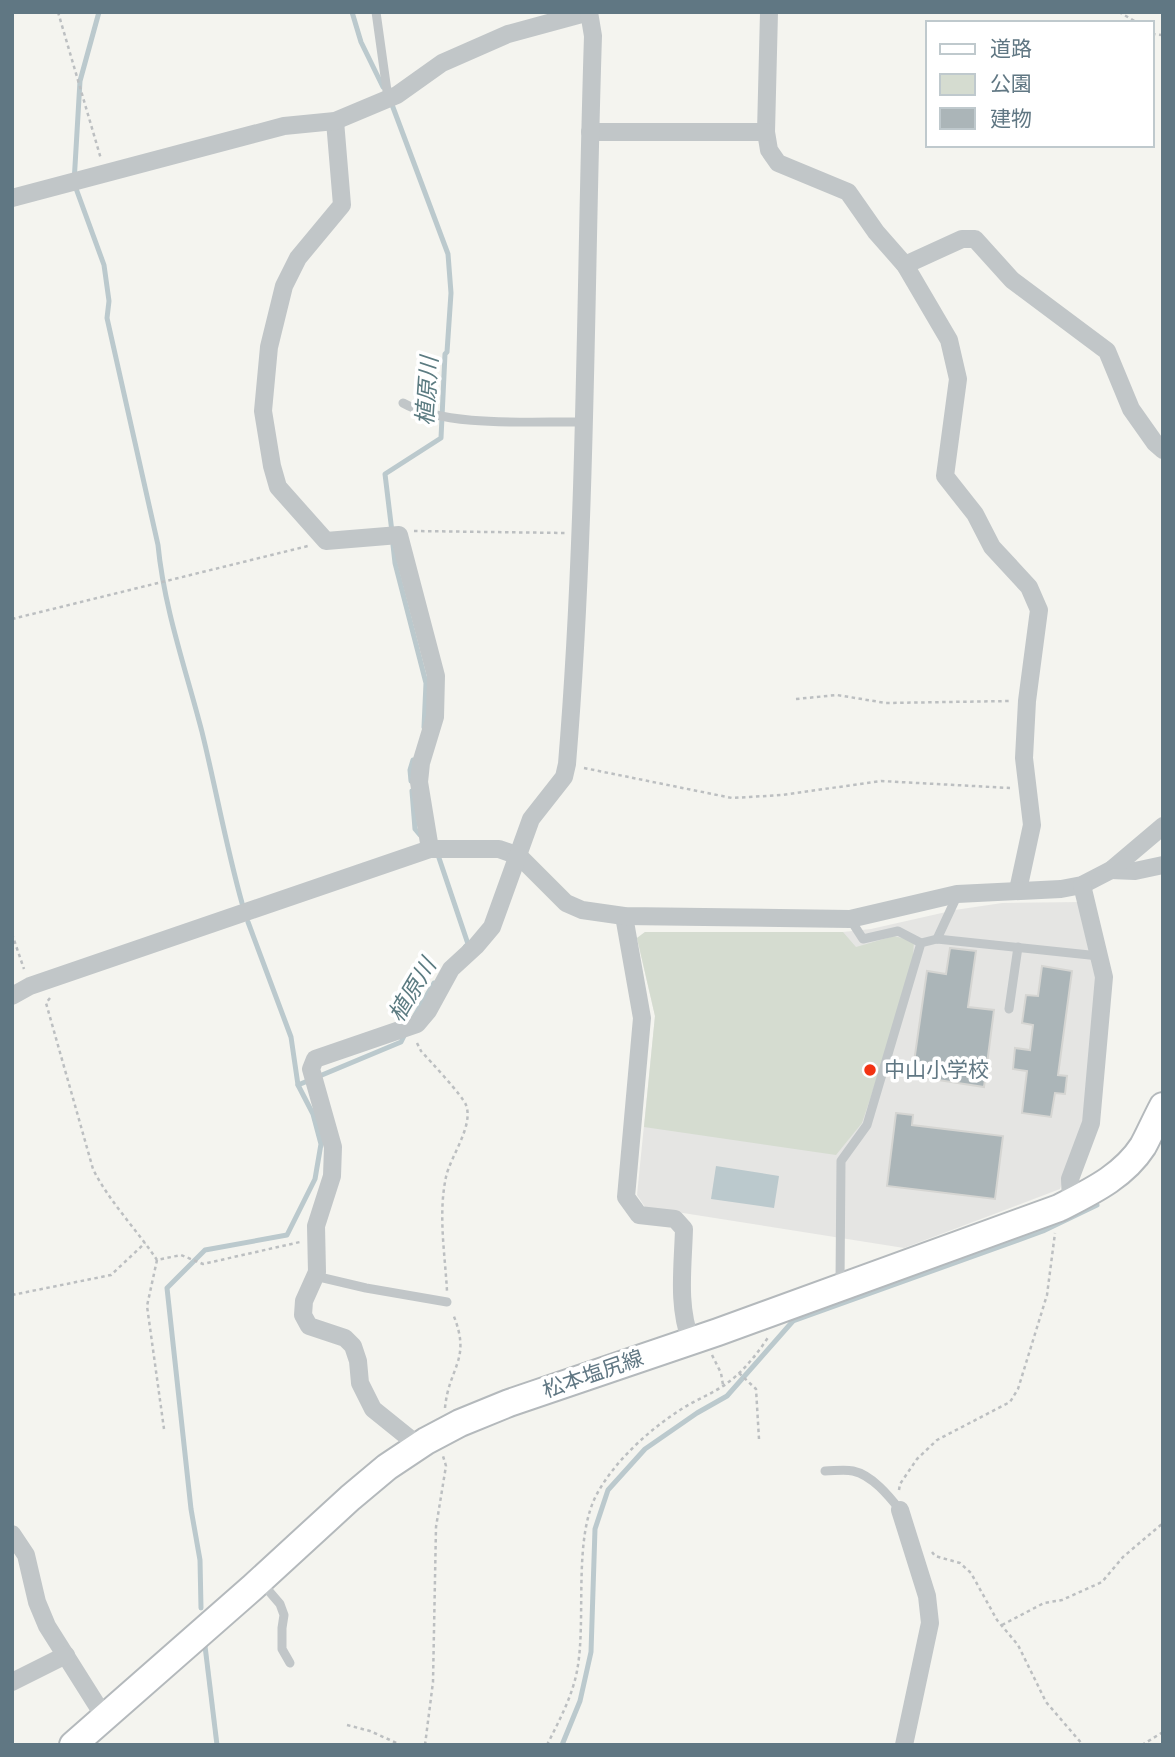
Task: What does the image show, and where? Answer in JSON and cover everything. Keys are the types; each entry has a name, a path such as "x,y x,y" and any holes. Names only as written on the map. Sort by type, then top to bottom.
{"main road":[{"name":"松本塩尻線","path":"73,1745 350,1498 387,1467 435,1437 509,1403 788,1307 1065,1205 1091,1193 1121,1172 1142,1147 1163,1106"}],"street":[{"path":"12,198 284,126 335,121 388,99 442,63 497,39 589,12 593,36 575,669 564,777 531,818 492,927 451,969 428,1011 417,1024 314,1059 311,1069 333,1147 332,1176 316,1226 317,1272 304,1301 303,1315 309,1326 345,1338 353,1346 358,1361 360,1383 373,1409 409,1438 435,1437"},
{"path":"769,12 766,132 769,150 778,163 848,192 876,232 905,265 949,340 958,379 945,476 975,514 992,547 1028,587 1039,610 1027,701 1024,758 1032,825 1018,890"},
{"path":"335,121 342,205 298,258 284,286 269,347 263,411 278,487 326,541 399,535 436,676 435,717 421,763 419,782 430,849"},
{"path":"590,132 766,132"},
{"path":"905,265 962,239 975,239 1012,280 1107,351 1131,409 1154,443 1163,450"},
{"path":"12,996 30,986 430,849 499,849 519,856 566,902 582,910 624,916 850,919 957,894 1061,889 1082,885 1111,870 1163,826"},
{"path":"1111,870 1135,871 1163,865"},
{"path":"1065,1205 1070,1179 1091,1123 1104,977 1082,885"},
{"path":"624,916 642,1018 626,1197 639,1215 675,1219 684,1229 682,1300 687,1329 697,1339"},
{"path":"900,1510 927,1596 930,1623 904,1745"},
{"path":"12,1534 26,1555 37,1602 47,1626 104,1718"},
{"path":"12,1682 66,1655"}],"lane":[{"path":"376,12 388,99"},
{"path":"403,403 415,410 465,420 583,422"},
{"path":"937,939 957,894"},
{"path":"850,919 863,939 898,931 921,943 937,939 1099,956"},
{"path":"841,1288 841,1161 867,1125 921,943"},
{"path":"1009,1009 1018,947"},
{"path":"315,1276 447,1302"},
{"path":"825,1471 852,1471 861,1474 887,1493 900,1510"},
{"path":"260,1580 280,1604 284,1615 282,1649 290,1663"}],"path":[{"path":"58,12 105,172"},
{"path":"1119,12 1135,21"},
{"path":"399,535 417,530 579,533"},
{"path":"12,620 326,541"},
{"path":"796,699 837,695 886,704 1027,701"},
{"path":"567,764 732,798 782,795 881,781 1028,788"},
{"path":"12,934 30,986"},
{"path":"52,996 46,1003 93,1168 102,1186 157,1260 147,1306 164,1429"},
{"path":"412,1026 421,1051 466,1104 467,1116 460,1142 446,1175 442,1209 447,1302 460,1331 462,1352 445,1405 446,1418 435,1437 446,1466 436,1527 433,1682 425,1745"},
{"path":"900,1510 897,1501 900,1484 917,1459 937,1440 1010,1402 1018,1390 1047,1295 1065,1205"},
{"path":"157,1260 181,1255 203,1264 260,1253 316,1237"},
{"path":"12,1295 111,1275 146,1243"},
{"path":"547,1745 571,1695 577,1669 582,1558 596,1495 608,1476 638,1443 678,1411 723,1386 738,1373 762,1346 788,1307"},
{"path":"697,1339 721,1373 723,1386"},
{"path":"738,1373 756,1389 759,1439"},
{"path":"1002,1625 1045,1603 1062,1600 1102,1582 1123,1556 1163,1523"},
{"path":"928,1547 935,1556 960,1563 971,1573 1002,1625 1018,1645 1046,1702 1083,1745"},
{"path":"347,1725 370,1731 401,1745"},
{"path":"1142,1745 1163,1732"}],"shaded area":[{"name":"中山小学校","path":"1082,902 1098,972 1085,1124 1060,1189 904,1248 645,1207 637,1195 655,1016 637,938 645,932 843,932 1002,903"},
{"path":"716,1166 779,1176 774,1208 711,1199"}],"green space":[{"path":"645,932 843,932 856,947 894,936 914,941 913,957 892,1033 862,1123 836,1155 644,1127 655,1016 637,938"}],"building":[{"path":"950,948 976,951 968,1007 994,1010 984,1087 912,1076 927,971 946,974"},
{"path":"1042,966 1072,971 1058,1075 1067,1076 1065,1094 1055,1093 1051,1117 1022,1113 1027,1071 1013,1069 1015,1048 1030,1050 1033,1025 1022,1023 1026,995 1038,996"},
{"path":"896,1113 913,1115 912,1125 1003,1136 995,1199 887,1186"}],"waterway":[{"path":"99,12 80,81 74,183 104,265 109,301 107,318 158,545 165,592 202,732 242,903"},
{"name":"植原川","path":"352,12 361,42 383,87"},
{"name":"植原川","path":"391,102 448,254 451,293 441,438 385,474 392,532"},
{"name":"植原川","path":"393,545 395,563 426,683 424,727"},
{"name":"植原川","path":"411,781 413,760"},
{"name":"植原川","path":"412,791 415,829 420,835"},
{"name":"植原川","path":"439,858 468,944 465,947"},
{"path":"201,1608 200,1560 191,1509 167,1288 205,1250 287,1235 315,1179 321,1144 313,1114 298,1085 291,1037 248,922"},
{"name":"植原川","path":"414,1017 434,983"},
{"name":"植原川","path":"298,1085 401,1042 406,1032"},
{"path":"562,1745 580,1701 591,1652 595,1529 608,1490 645,1449 727,1396 793,1321 1043,1231 1097,1205"},
{"path":"205,1646 217,1745"}],"place":[{"name":"中山小学校","path":"870,1070"}]}
